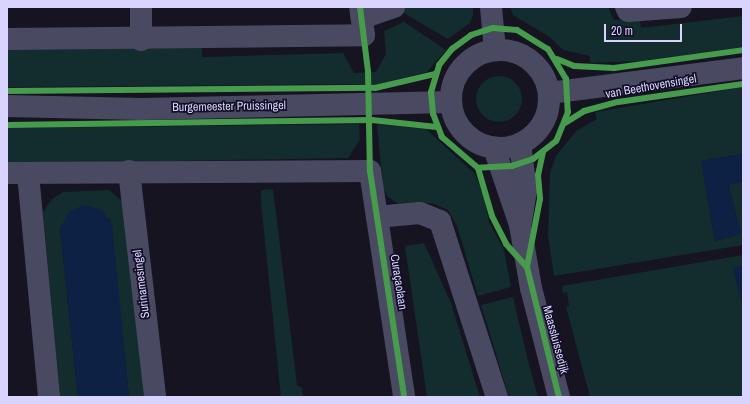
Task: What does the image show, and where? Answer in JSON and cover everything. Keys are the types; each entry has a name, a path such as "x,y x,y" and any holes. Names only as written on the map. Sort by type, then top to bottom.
{"street":[{"path":"141,7 141,40"},
{"path":"7,39 141,40 362,20 394,7"},
{"path":"491,7 495,50"},
{"path":"626,7 628,11 681,7"},
{"path":"495,50 520,54 531,60 540,69 549,93 543,124 520,144 494,148 478,143 464,133 451,102 458,72 468,61 495,50"},
{"name":"van Beethovensingel","path":"549,93 743,68"},
{"name":"Burgemeester Pruissingel","path":"7,106 141,109 451,102"},
{"name":"Maassluissedijk","path":"520,144 526,190 520,225"},
{"name":"Maassluissedijk","path":"494,148 520,225 529,277 559,397"},
{"path":"7,173 28,174 129,171"},
{"name":"Curaçaolaan","path":"129,171 370,171 404,397"},
{"name":"Surinamesingel","path":"129,171 155,397"},
{"path":"28,174 49,397"},
{"path":"377,217 420,213 440,220 497,397"}],"green space":[{"path":"405,7 473,7 473,15 470,23 448,39 402,12"},
{"path":"510,7 608,7 614,20 639,18 641,28 743,16 743,47 640,61 590,63 590,56 563,50 551,38 513,15"},
{"path":"404,22 446,50 427,72 379,84 7,87 7,48 202,47 202,57 343,53 354,73 376,72 386,54 384,31"},
{"path":"504,76 516,82 521,90 521,108 516,116 508,121 494,122 482,116 477,108 476,94 482,82 490,77"},
{"path":"743,87 743,154 701,161 715,241 741,234 728,184 743,182 743,245 554,276 548,235 550,173 556,156 576,131 597,119 595,112"},
{"path":"359,124 360,140 348,158 7,164 7,128"},
{"path":"377,124 426,129 474,173 483,192 489,222 504,250 511,287 478,296 457,226 448,210 432,203 400,205 388,197 383,188"},
{"path":"273,189 297,385 302,388 303,397 281,397 261,203 261,190"},
{"path":"109,190 123,202 145,397 129,397 110,219 60,228 78,397 60,397 43,212 52,199 63,192"},
{"path":"424,243 451,303 480,397 427,397 405,246"},
{"path":"743,255 743,266 734,269 743,307 743,397 590,397 566,307 569,306 567,292 563,293 562,286"},
{"path":"513,297 538,397 509,397 481,305"}],"water":[{"path":"743,154 743,182 728,185 741,234 715,241 701,161"},
{"path":"84,205 102,210 112,224 129,397 78,397 60,228 70,211"},
{"path":"743,266 743,307 733,268"}],"cycle path":[{"path":"360,7 368,71 370,171 404,397"},
{"path":"493,28 517,30 548,49 566,79 568,112 556,141 533,159 512,166 478,168 442,137 433,114 431,92 439,65 452,49 471,35 493,28"},
{"path":"557,59 574,66 614,68 743,50"},
{"path":"7,91 375,88 435,74"},
{"path":"565,123 584,111 618,102 743,84"},
{"path":"7,125 372,120 437,127"},
{"path":"543,152 538,175 540,199 527,267 559,397"},
{"path":"478,168 492,216 506,244 527,267"}]}
